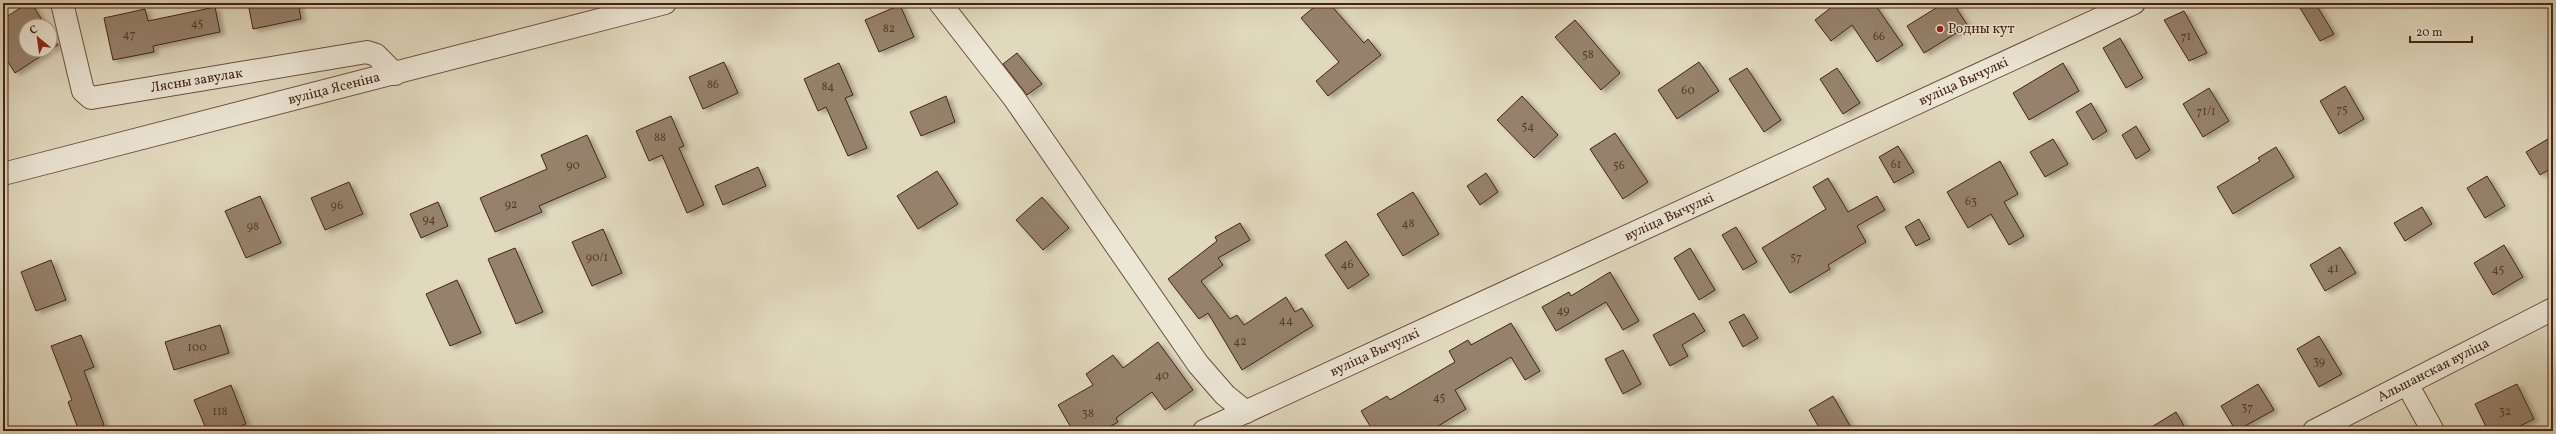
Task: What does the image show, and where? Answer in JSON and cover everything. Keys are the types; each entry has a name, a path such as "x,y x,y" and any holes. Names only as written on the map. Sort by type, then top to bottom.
{"street":[{"name":"Лясны завулак","path":"62,3 83,91 90,98 367,52 376,54 394,74"},
{"name":"вуліца Ясеніна","path":"3,174 665,3"},
{"path":"940,3 1014,98 1198,364 1225,395 1246,412"},
{"name":"вуліца Вычулкі","path":"1204,431 2134,3"},
{"name":"Альшанская вуліца","path":"2314,431 2553,309"},
{"path":"2407,384 2433,431"}],"building":[{"path":"28,3 31,3 41,18 18,18 18,58 38,58 15,73 3,54 3,19"},
{"path":"248,3 298,3 301,19 253,29"},
{"path":"1319,3 1329,3 1364,43 1368,39 1381,55 1328,96 1316,81 1339,62 1301,18"},
{"path":"1837,3 1874,3 1903,45 1877,62 1852,25 1831,41 1815,20"},
{"name":"Родны кут","path":"1944,3 1953,3 1968,26 1924,53 1907,26"},
{"path":"2297,3 2315,3 2334,34 2320,41"},
{"path":"900,5 914,37 879,52 865,20"},
{"path":"215,7 220,32 153,46 154,52 113,60 104,18 145,9 148,21"},
{"path":"2184,11 2207,53 2189,61 2164,20"},
{"path":"1575,20 1620,73 1601,90 1555,37"},
{"path":"2120,38 2143,78 2126,88 2103,48"},
{"path":"1017,53 1042,84 1027,95 1003,64"},
{"path":"724,62 738,93 703,109 689,77"},
{"path":"1699,62 1719,91 1677,119 1658,90"},
{"path":"839,63 853,95 845,98 867,148 848,156 826,107 818,111 804,79"},
{"path":"2063,63 2079,91 2029,120 2013,93"},
{"path":"1747,68 1781,120 1764,132 1729,79"},
{"path":"1837,68 1860,103 1843,114 1820,79"},
{"path":"2345,86 2364,119 2339,134 2320,101"},
{"path":"2209,88 2229,121 2203,137 2183,104"},
{"path":"946,96 955,122 921,136 910,112"},
{"path":"1522,96 1558,135 1534,158 1497,120"},
{"path":"2091,103 2107,131 2093,140 2076,112"},
{"path":"671,116 684,146 679,148 704,205 687,213 662,155 649,161 636,131"},
{"path":"2136,126 2150,150 2136,159 2122,135"},
{"path":"1615,133 1648,182 1623,199 1590,149"},
{"path":"587,135 606,177 539,206 542,212 495,232 480,198 547,169 541,155"},
{"path":"2553,136 2553,167 2540,175 2526,152"},
{"path":"2053,139 2068,164 2045,177 2030,152"},
{"path":"1898,146 1914,172 1894,183 1879,157"},
{"path":"2276,147 2294,177 2233,214 2217,187 2260,161 2258,158"},
{"path":"2000,161 2018,194 2004,202 2024,236 2009,245 1991,214 1968,228 1947,192"},
{"path":"758,167 766,186 723,205 715,186"},
{"path":"937,171 958,204 918,229 897,196"},
{"path":"1486,173 1498,192 1480,205 1467,186"},
{"path":"2487,176 2505,206 2485,218 2467,188"},
{"path":"1828,178 1848,212 1877,196 1885,210 1857,226 1866,242 1828,265 1830,269 1790,293 1762,248 1826,209 1813,187"},
{"path":"349,182 363,214 325,230 311,198"},
{"path":"1413,192 1439,234 1403,256 1377,214"},
{"path":"260,196 281,243 246,258 225,211"},
{"path":"1042,197 1069,228 1043,250 1016,220"},
{"path":"438,202 448,226 421,238 410,214"},
{"path":"2422,207 2432,224 2405,241 2394,223"},
{"path":"1919,219 1930,239 1916,246 1905,227"},
{"path":"1240,223 1250,240 1218,258 1223,265 1201,281 1230,319 1237,315 1244,325 1286,297 1295,312 1302,308 1313,326 1242,370 1208,313 1199,319 1168,279 1217,241 1215,237"},
{"path":"1736,227 1757,262 1743,270 1722,235"},
{"path":"603,229 622,273 592,286 572,242"},
{"path":"1346,241 1369,275 1348,289 1325,255"},
{"path":"2504,245 2523,277 2493,295 2474,263"},
{"path":"2340,247 2356,273 2325,291 2310,265"},
{"path":"515,248 543,312 516,324 488,259"},
{"path":"1690,248 1715,290 1699,300 1674,258"},
{"path":"51,260 66,300 36,311 21,272"},
{"path":"1610,272 1639,321 1623,330 1606,302 1556,331 1542,307 1569,292 1571,296"},
{"path":"457,280 481,333 450,346 426,294"},
{"path":"1694,313 1705,331 1682,345 1688,356 1670,366 1653,335"},
{"path":"1744,314 1758,338 1743,347 1729,322"},
{"path":"1511,323 1540,371 1525,380 1511,357 1455,390 1466,409 1430,431 1373,431 1361,411 1387,396 1390,400 1455,362 1449,351 1468,340 1471,345"},
{"path":"220,325 229,353 174,370 165,342"},
{"path":"81,335 94,367 84,371 104,425 90,431 79,431 68,402 72,400 51,346"},
{"path":"2319,336 2342,374 2319,387 2297,349"},
{"path":"1158,342 1193,390 1165,410 1152,392 1116,418 1118,422 1102,431 1073,431 1058,405 1093,385 1086,374 1113,355 1123,368"},
{"path":"1623,350 1641,384 1623,394 1605,359"},
{"path":"2258,384 2274,410 2236,431 2221,406"},
{"path":"2517,384 2534,419 2510,431 2488,431 2475,404"},
{"path":"231,385 246,424 228,431 207,431 194,400"},
{"path":"1833,396 1853,431 1821,431 1809,410"},
{"path":"2176,412 2187,431 2145,431"}],"place":[{"name":"Родны кут","path":"1940,29"}]}
